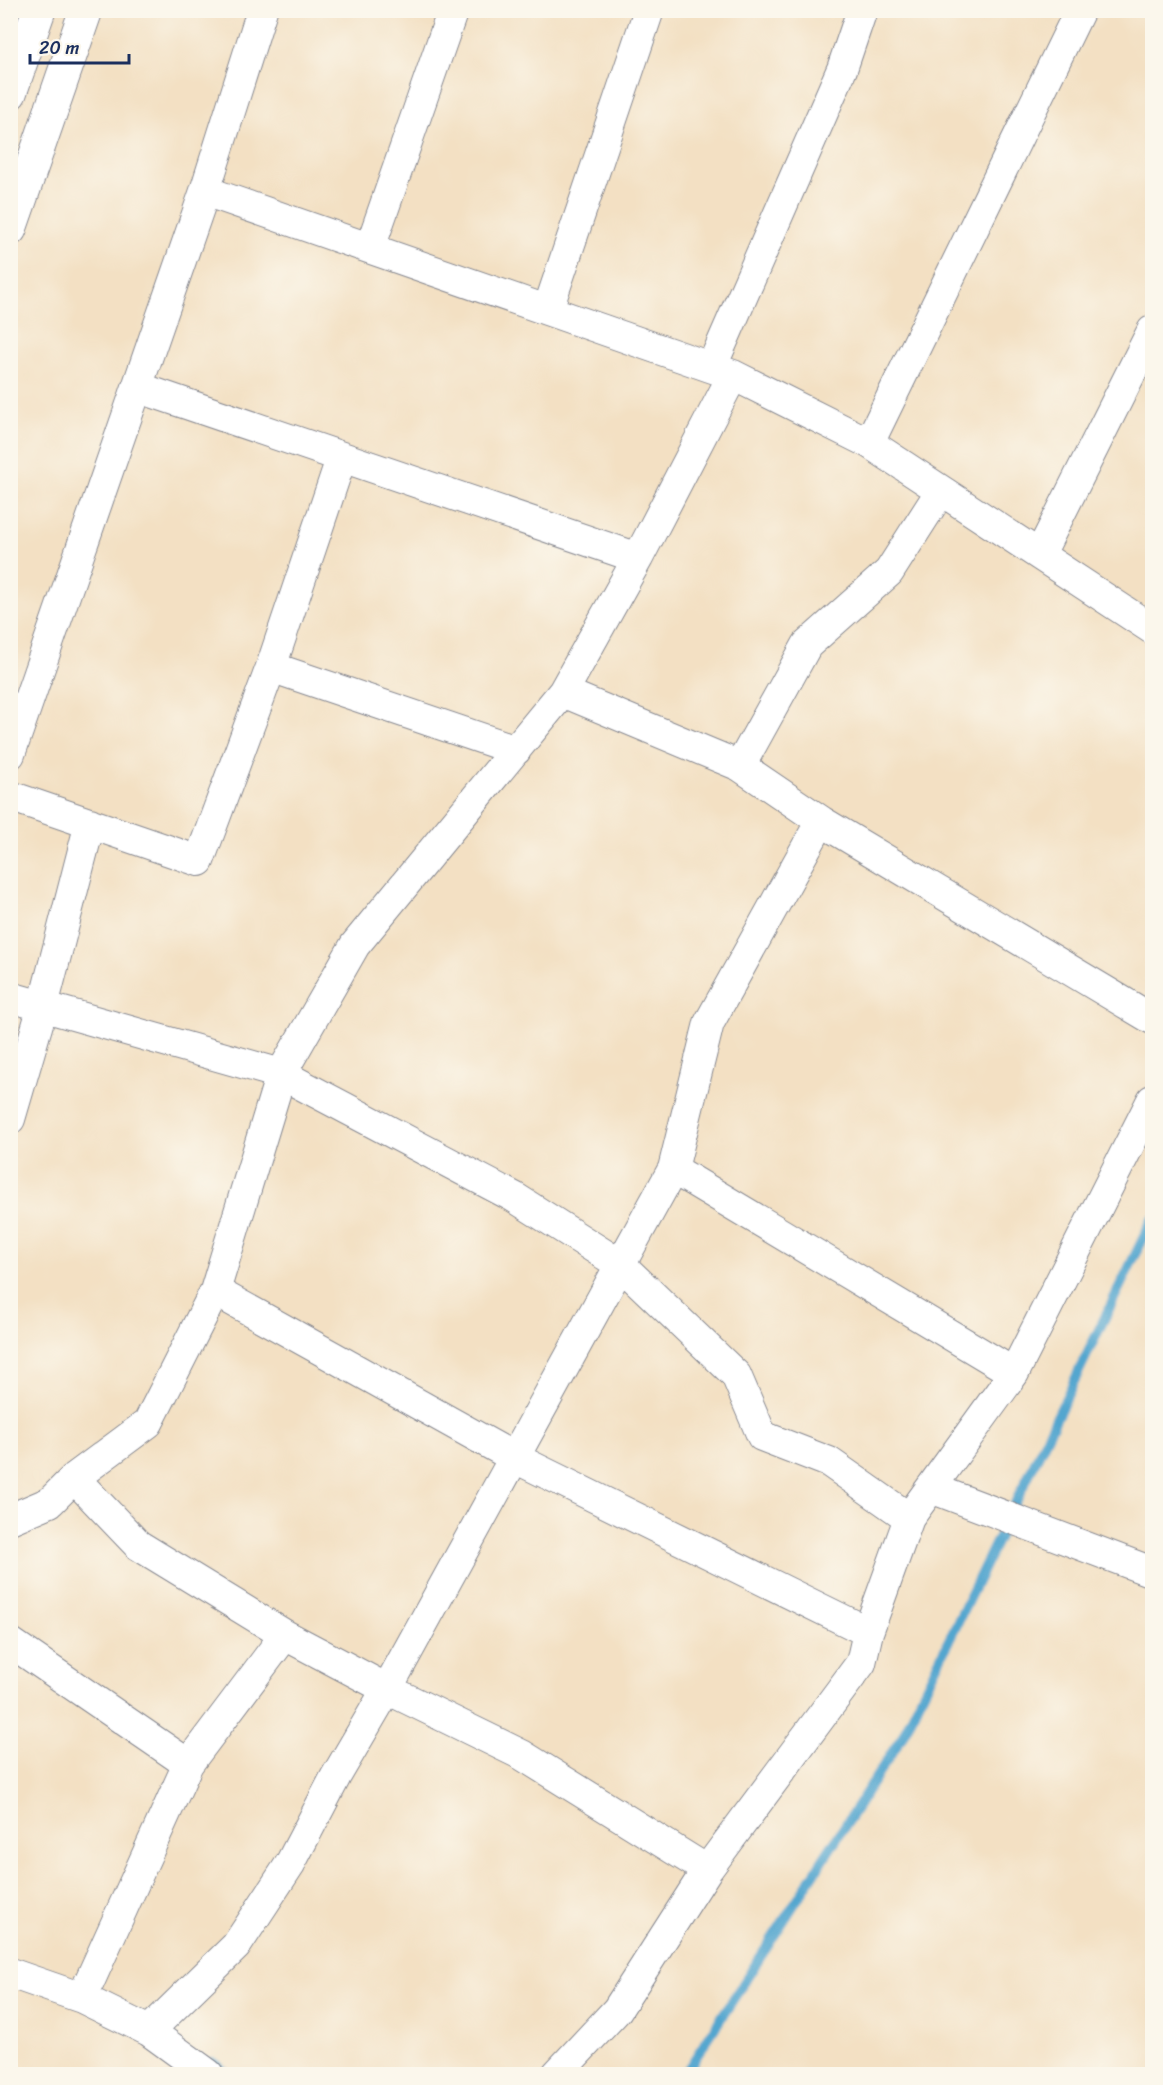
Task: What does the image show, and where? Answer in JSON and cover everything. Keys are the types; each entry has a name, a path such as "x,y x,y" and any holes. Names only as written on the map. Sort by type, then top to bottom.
{"highway":[{"path":"10,93 39,10"},
{"path":"10,229 86,10"}],"street":[{"path":"10,754 205,191 262,10"},
{"path":"370,248 453,10"},
{"path":"548,309 649,10"},
{"path":"10,1519 50,1502 74,1478 148,1423 215,1291 281,1074 355,945 563,692 638,558 722,370 842,69 862,10"},
{"path":"869,443 1080,10"},
{"path":"205,191 722,370 869,443 940,492 1040,554 1152,629"},
{"path":"1040,554 1152,331"},
{"path":"137,387 341,459 638,558"},
{"path":"10,796 199,861 271,667 341,459"},
{"path":"740,766 807,645 889,572 940,492"},
{"path":"271,667 516,750"},
{"path":"563,692 740,766 821,821 1152,1019"},
{"path":"149,2031 236,1946 290,1864 336,1776 387,1689 673,1169 709,1023 821,821"},
{"path":"10,1119 44,1006 90,823"},
{"path":"10,997 281,1074 514,1197 621,1265 736,1375 762,1436 829,1462 909,1518"},
{"path":"557,2074 617,2010 707,1870 861,1663 868,1632 909,1518 1014,1372 1152,1100"},
{"path":"673,1169 1014,1372"},
{"path":"215,1291 515,1458 868,1632"},
{"path":"74,1478 138,1545 285,1635 387,1689 522,1755 707,1870"},
{"path":"931,1488 1152,1572"},
{"path":"82,1998 189,1764 285,1635"},
{"path":"10,1642 189,1764"},
{"path":"10,1973 82,1998 149,2031 208,2074"}],"waterway":[{"path":"685,2074 902,1737 1152,1220"},
{"path":"212,2062 228,2074"}]}
